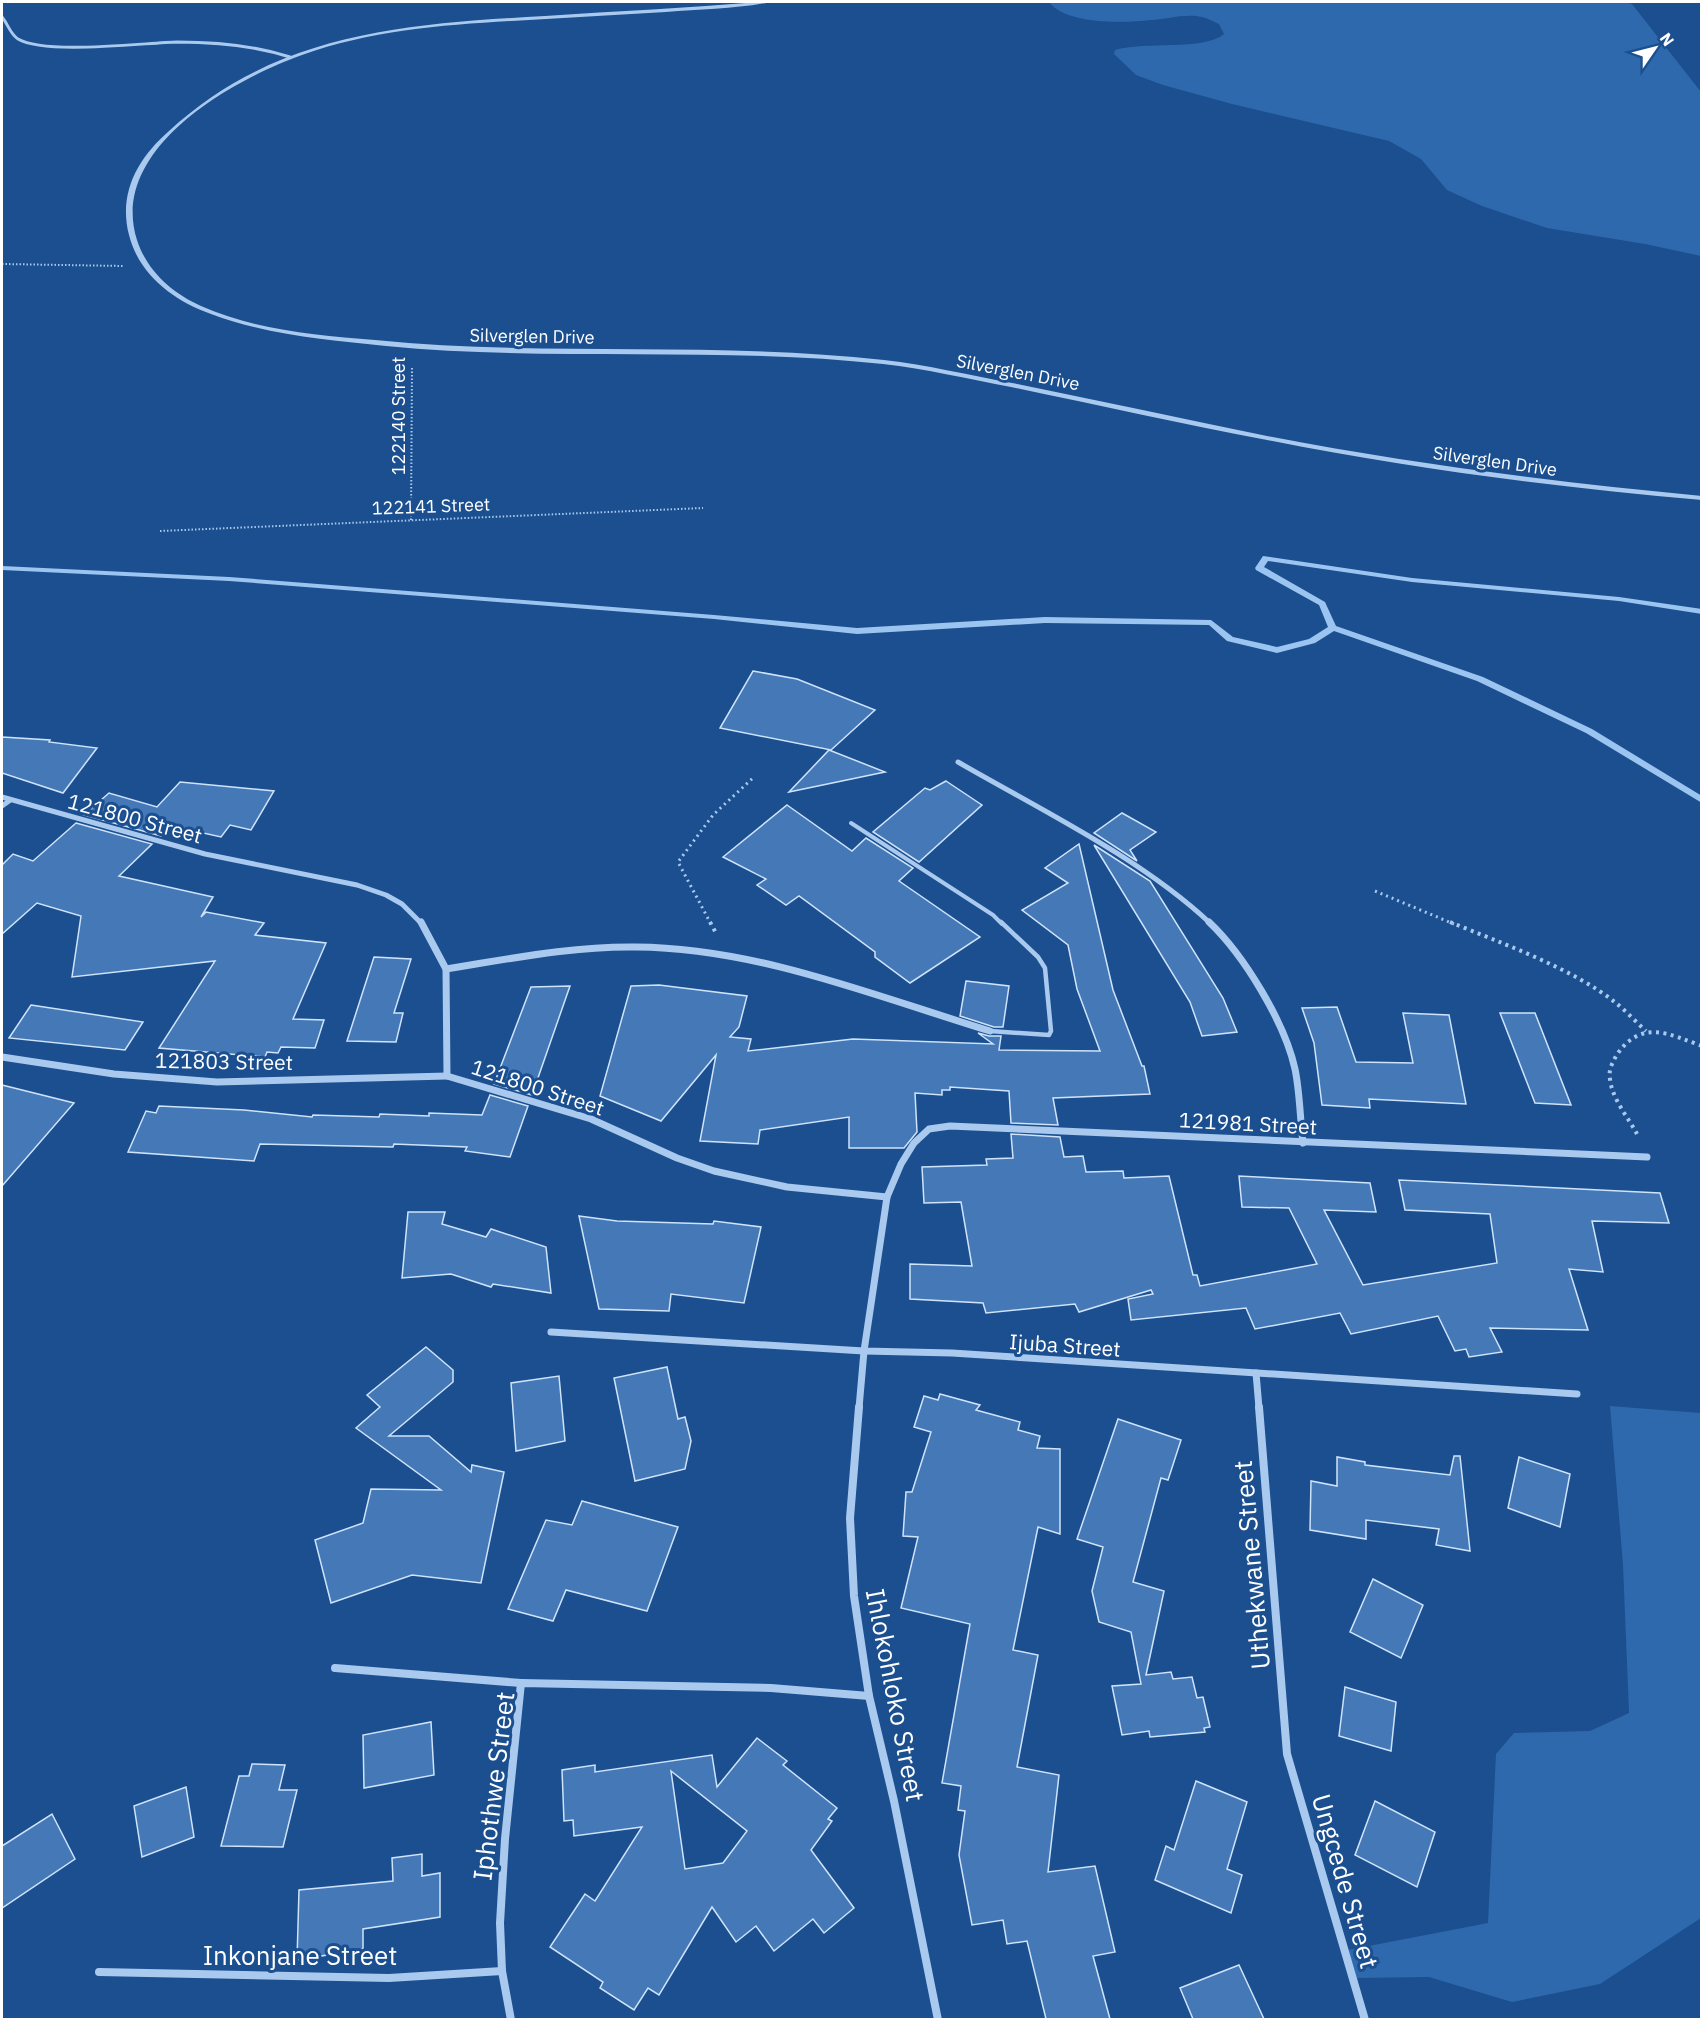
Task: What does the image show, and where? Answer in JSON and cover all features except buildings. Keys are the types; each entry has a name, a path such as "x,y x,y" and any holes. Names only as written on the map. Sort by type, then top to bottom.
{"street":[{"name":"Silverglen Drive","path":"769,2 420,27 351,39 290,57 242,80 194,112 168,133 141,164 130,194 129,216 136,246 147,267 170,292 195,306 237,321 284,331 412,348 503,352 789,355 873,361 1137,410 1342,453 1467,473 1571,486 1701,498"},
{"path":"2,17 13,35 34,44 69,46 228,44 264,48 290,57"},
{"path":"958,762 1137,866 1194,908 1227,939 1278,1020 1295,1069 1303,1143"},
{"name":"121800 Street","path":"2,797 9,801 205,854 357,885 386,895 402,904 422,923 446,969 447,1076 591,1119 665,1153 713,1170 760,1181 844,1195 887,1197"},
{"path":"2,806 9,801"},
{"path":"446,969 602,947 662,947 728,955 786,969 990,1031"},
{"name":"121803 Street","path":"2,1057 114,1074 217,1082 447,1076"},
{"name":"121981 Street","path":"887,1197 901,1164 914,1143 928,1129 950,1126 1647,1157"},
{"name":"Ihlokohloko Street","path":"887,1197 864,1351 855,1430 850,1518 854,1596 869,1696 896,1812 938,2019"},
{"name":"Ijuba Street","path":"551,1332 864,1351 952,1353 1577,1394"},
{"name":"Uthekwane Street","path":"1256,1373 1287,1754"},
{"path":"335,1668 521,1683"},
{"name":"Iphothwe Street","path":"511,2019 502,1971 500,1923 504,1849 521,1683 771,1688 869,1696"},
{"name":"Ungcede Street","path":"1287,1754 1365,2019"},
{"name":"Inkonjane Street","path":"99,1972 389,1978 502,1971"}],"lane":[{"path":"851,823 993,915 1038,957 1045,968 1049,1035 990,1031"}],"path":[{"path":"2,264 147,267"},
{"name":"122140 Street","path":"411,520 412,348"},
{"name":"122141 Street","path":"160,531 703,508"},
{"path":"728,955 678,862 713,815 754,777"},
{"path":"1375,891 1504,944 1584,982 1615,1002 1646,1031"},
{"path":"1647,1157 1611,1084 1609,1067 1620,1049 1639,1032 1656,1030 1701,1046"}],"shaded area":[{"path":"1049,2 1625,2 1632,4 1701,92 1701,256 1547,228 1482,206 1447,190 1421,159 1389,141 1232,104 1163,85 1136,75 1114,54 1115,50 1127,47 1203,42 1224,34 1219,24 1206,18 1189,16 1139,21 1096,21 1069,15 1057,10"},
{"path":"1610,1406 1701,1413 1701,1918 1600,1984 1512,2002 1429,1977 1357,1978 1348,1950 1488,1923 1496,1754 1514,1733 1590,1731 1629,1713 1623,1565"}],"waterway":[{"path":"1333,628 1322,604 1259,568 1266,558 1412,580 1619,599 1702,612"},
{"path":"2,568 229,579 714,617 857,631 1045,620 1211,623 1230,639 1277,650 1312,641 1333,628"},
{"path":"1333,628 1480,679 1589,731 1702,800"}]}
